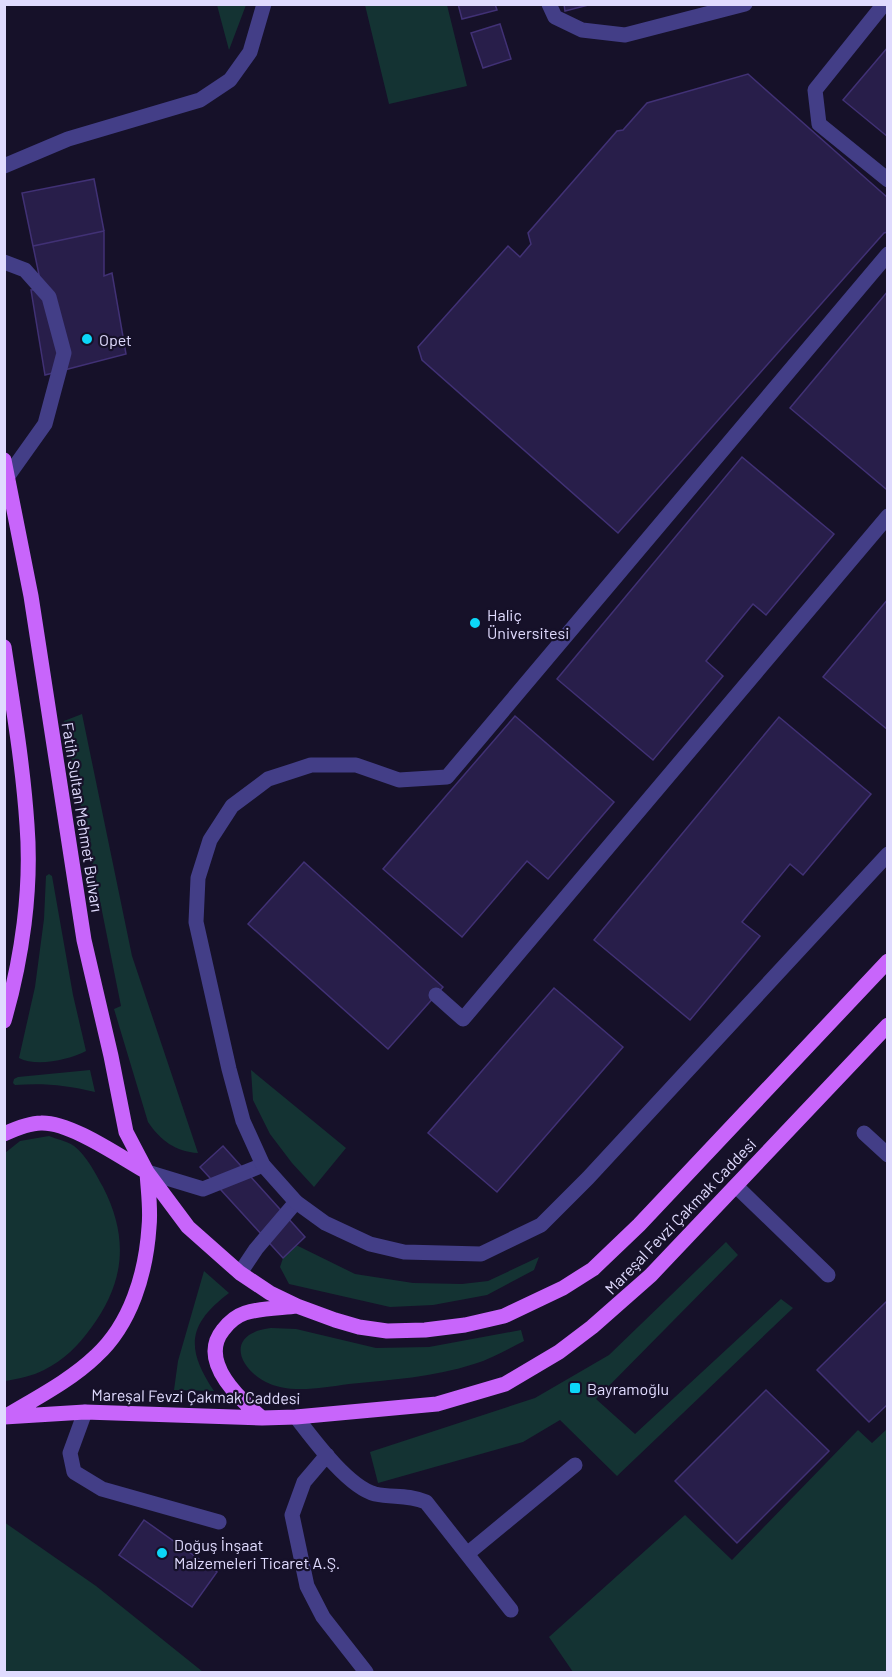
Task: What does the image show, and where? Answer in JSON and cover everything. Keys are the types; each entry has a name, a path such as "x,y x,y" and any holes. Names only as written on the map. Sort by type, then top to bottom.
{"main road":[{"name":"Fatih Sultan Mehmet Bulvarı","path":"6,468 33,608 84,940 126,1132 147,1172"},
{"path":"4,647 19,749 27,827 26,906 13,993 4,1021"},
{"name":"Mareşal Fevzi Çakmak Caddesi","path":"147,1172 188,1227 240,1273 270,1293 297,1306 359,1327 387,1331 425,1330 465,1325 504,1316 563,1288 593,1269 639,1225 888,961"},
{"name":"Mareşal Fevzi Çakmak Caddesi","path":"5,1417 85,1412 262,1418 296,1417 437,1404 505,1384 559,1352 592,1327 651,1275 885,1033"},
{"path":"4,1134 16,1128 40,1123 64,1127 147,1172 150,1224 147,1252 130,1308 115,1334 97,1356 70,1378 5,1417"},
{"path":"262,1418 244,1403 225,1380 215,1356 219,1335 230,1321 246,1313 297,1306"}],"street":[{"path":"4,166 68,139 200,100 230,80 250,52 264,4"},
{"path":"549,4 555,17 582,30 625,35 745,4"},
{"path":"884,4 815,90 819,124 888,180"},
{"path":"888,254 447,777 399,780 356,765 311,765 268,779 232,806 210,840 198,878 196,922 243,1121 263,1165 296,1202 325,1223 370,1244 404,1252 481,1254 541,1225 588,1179 888,854"},
{"path":"4,262 25,270 49,297 64,353 45,424 6,468"},
{"path":"436,995 463,1019 888,516"},
{"path":"864,1133 888,1155"},
{"path":"147,1172 203,1189 263,1165"},
{"path":"736,1186 828,1275"},
{"path":"240,1273 256,1249 296,1202"},
{"path":"85,1412 70,1453 74,1472 102,1489 219,1522"},
{"path":"296,1417 327,1455 355,1482 374,1494 412,1496 426,1502 511,1610"},
{"path":"327,1455 304,1482 292,1515 307,1586 323,1617 366,1672"},
{"path":"467,1554 575,1465"}],"green space":[{"path":"217,5 246,5 229,50"},
{"path":"365,5 447,5 467,86 389,104"},
{"path":"82,714 132,956 198,1153 169,1144 148,1122 114,1009 121,1006 64,721"},
{"path":"49,874 52,876 73,995 86,1051 62,1060 34,1062 19,1058 35,987 44,919 46,876"},
{"path":"90,1070 95,1092 55,1085 15,1085 13,1083 18,1077"},
{"path":"251,1070 346,1148 314,1187 270,1134 253,1100"},
{"path":"49,1136 79,1150 103,1187 117,1224 120,1242 117,1277 102,1311 86,1335 70,1352 40,1372 5,1381 5,1153 20,1141"},
{"path":"726,1242 738,1255 596,1399 635,1434 781,1299 793,1308 617,1476 560,1420 523,1442 378,1483 370,1452 535,1398 609,1355"},
{"path":"296,1245 355,1274 413,1283 462,1284 488,1281 539,1257 534,1270 487,1295 433,1305 390,1307 289,1284 280,1267 283,1258"},
{"path":"204,1271 229,1293 205,1315 195,1338 198,1362 214,1391 174,1390 178,1361"},
{"path":"271,1328 296,1329 376,1348 429,1347 521,1330 524,1341 480,1362 443,1372 297,1389 280,1387 267,1382 247,1366 242,1357 241,1347 245,1339 255,1332"},
{"path":"887,1429 887,1672 573,1672 549,1637 685,1515 732,1560 858,1430 872,1443"},
{"path":"4,1522 96,1586 203,1672 5,1672"}],"building":[{"path":"458,4 495,4 497,10 462,19"},
{"path":"564,4 592,4 565,11"},
{"path":"500,24 511,59 483,68 471,33"},
{"path":"888,47 888,137 843,100"},
{"path":"748,74 888,198 888,232 884,233 618,533 422,360 418,347 508,246 520,257 531,244 528,233 617,131 623,130 647,103"},
{"path":"94,179 104,231 33,246 22,193"},
{"path":"104,231 104,276 112,273 126,354 45,375 31,290 42,289 33,246"},
{"path":"888,291 888,487 886,489 790,408"},
{"path":"742,457 834,534 766,615 753,604 706,661 723,676 653,760 557,679"},
{"path":"888,599 888,730 823,677"},
{"path":"515,716 614,802 548,879 527,861 462,937 383,869"},
{"path":"779,717 871,794 803,875 790,864 742,922 760,936 690,1020 594,940"},
{"path":"304,862 443,987 388,1049 248,924"},
{"path":"554,988 623,1047 497,1192 428,1133"},
{"path":"223,1146 305,1237 283,1258 200,1167"},
{"path":"888,1300 888,1404 869,1422 817,1370"},
{"path":"766,1390 829,1451 737,1543 675,1481"},
{"path":"144,1520 217,1572 192,1607 119,1555"}],"place":[{"name":"Opet","path":"87,339"},
{"name":"Haliç Üniversitesi","path":"475,623"},
{"name":"Bayramoğlu","path":"575,1388"},
{"name":"Doğuş İnşaat Malzemeleri Ticaret A.Ş.","path":"162,1553"}]}
